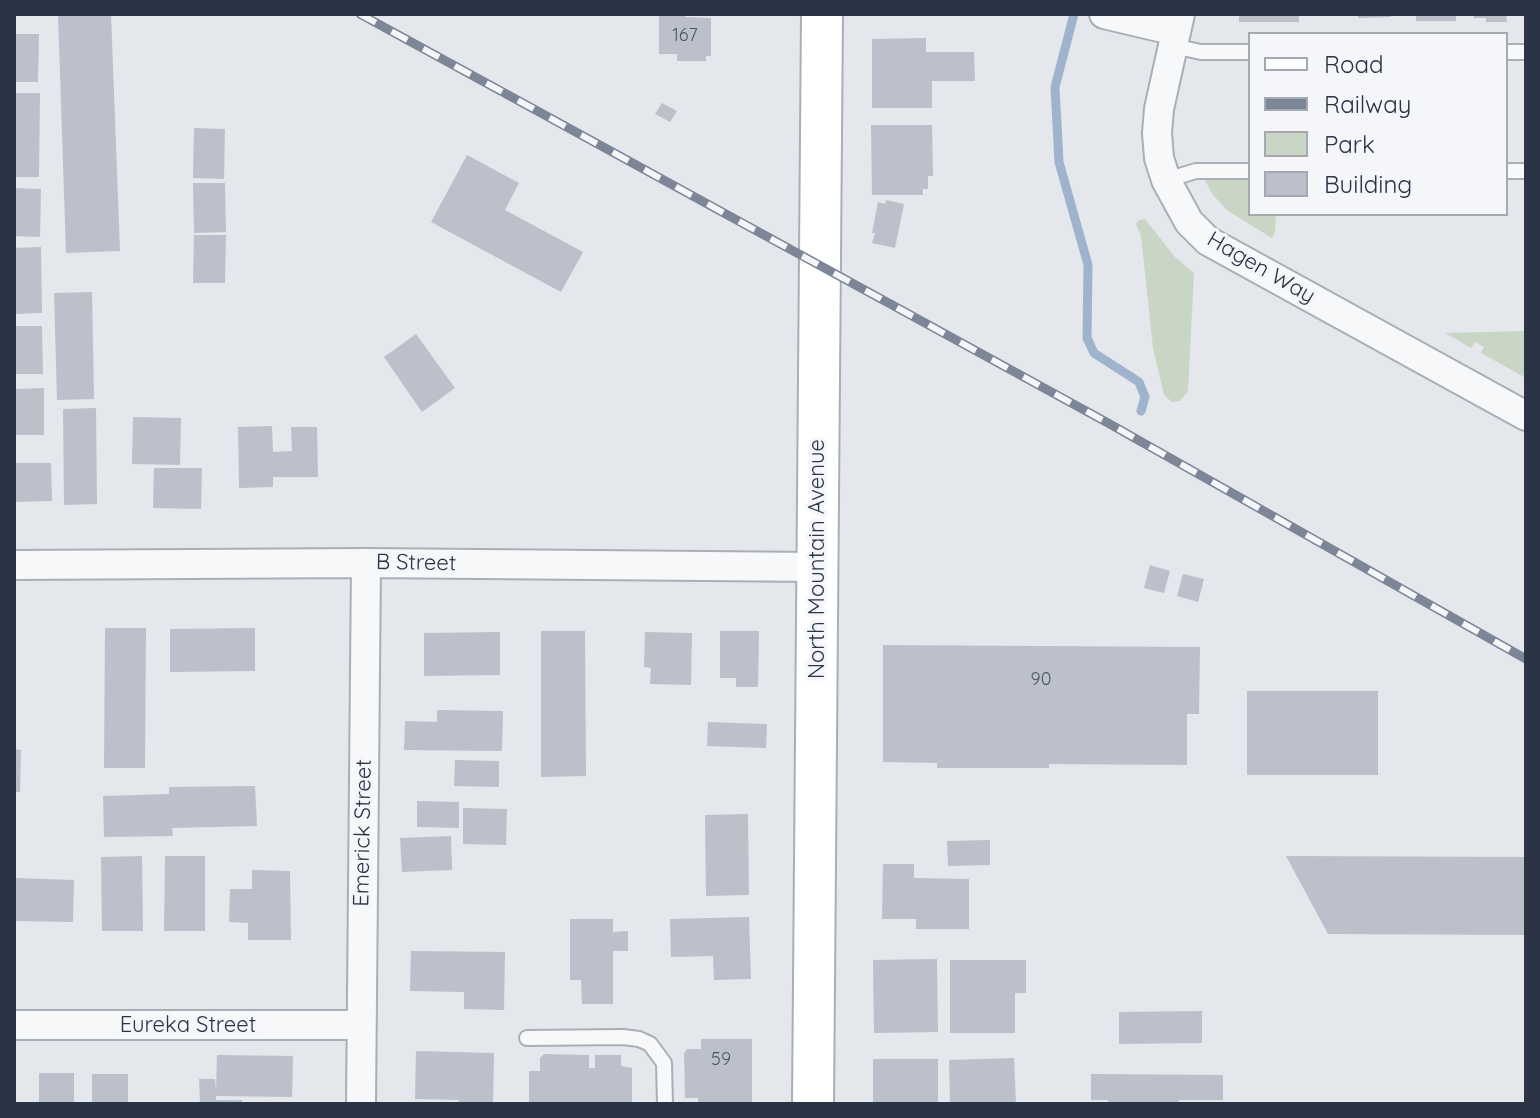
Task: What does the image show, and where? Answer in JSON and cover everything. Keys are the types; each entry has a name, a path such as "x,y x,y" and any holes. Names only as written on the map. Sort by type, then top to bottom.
{"street":[{"name":"North Mountain Avenue","path":"813,1104 822,14"},
{"path":"1117,17 1176,30"},
{"name":"Hagen Way","path":"1176,30 1157,133 1159,158 1166,180 1189,222 1208,241 1526,416"},
{"name":"B Street","path":"14,565 366,563 817,567"},
{"name":"Emerick Street","path":"361,1104 366,563"},
{"name":"Eureka Street","path":"14,1025 361,1025"}],"lane":[{"path":"1176,30 1201,52 1248,52"},
{"path":"1166,180 1196,171 1248,171"},
{"path":"527,1038 623,1037 650,1044 664,1063 665,1104"}],"green space":[{"path":"1204,179 1248,180 1248,216 1276,216 1272,238 1228,211"},
{"path":"1145,219 1175,257 1194,273 1188,391 1180,401 1172,402 1164,395 1153,348 1141,236 1136,224"},
{"path":"1526,331 1526,378 1481,353 1484,347 1475,342 1471,348 1445,333"}],"building":[{"path":"58,14 111,14 120,251 66,253"},
{"path":"659,14 711,18 711,56 706,56 706,61 677,61 677,54 659,54"},
{"path":"1239,14 1299,14 1299,22 1239,22"},
{"path":"1358,14 1391,14 1391,17 1358,18"},
{"path":"1416,14 1456,14 1456,21 1416,21"},
{"path":"1473,14 1506,14 1507,22 1486,22 1486,18 1474,18"},
{"path":"14,34 39,34 38,82 14,82"},
{"path":"926,38 926,52 974,52 975,81 932,81 932,108 872,108 872,39"},
{"path":"14,93 40,93 39,177 14,177"},
{"path":"662,103 677,111 670,122 655,114"},
{"path":"871,125 932,125 933,176 928,176 928,189 923,189 923,195 872,195"},
{"path":"194,128 225,129 224,179 193,178"},
{"path":"467,155 519,183 505,210 583,252 561,292 431,222"},
{"path":"193,183 225,183 226,232 194,233"},
{"path":"14,188 41,189 40,237 14,236"},
{"path":"886,200 904,204 895,248 872,243 878,202 885,204"},
{"path":"194,235 226,235 225,283 193,283"},
{"path":"41,247 42,313 14,314 14,248"},
{"path":"92,292 94,399 57,400 54,293"},
{"path":"14,326 42,326 43,374 14,374"},
{"path":"416,334 455,388 422,412 384,357"},
{"path":"44,388 44,435 14,435 14,389"},
{"path":"96,408 97,504 64,505 63,409"},
{"path":"133,417 181,418 180,465 132,464"},
{"path":"272,426 273,452 292,451 291,427 317,427 318,477 273,477 273,487 239,488 238,427"},
{"path":"14,463 51,463 52,501 14,502"},
{"path":"154,468 202,468 201,509 153,508"},
{"path":"1150,565 1170,571 1164,593 1144,588"},
{"path":"1183,574 1204,579 1198,602 1177,596"},
{"path":"105,628 146,628 145,768 104,768"},
{"path":"255,628 255,671 170,672 170,629"},
{"path":"541,631 585,631 586,776 541,777"},
{"path":"720,631 759,631 758,687 736,687 736,678 720,678"},
{"path":"500,632 500,675 424,676 424,633"},
{"path":"645,632 692,633 691,685 650,684 651,668 644,667"},
{"path":"883,645 1200,647 1199,714 1187,714 1187,765 1049,764 1049,768 937,768 937,763 883,762"},
{"path":"1247,691 1378,691 1378,775 1247,775"},
{"path":"437,710 503,711 502,751 404,750 405,721 437,722"},
{"path":"708,722 767,724 766,748 707,746"},
{"path":"14,749 21,750 20,792 14,792"},
{"path":"455,760 499,761 499,787 454,786"},
{"path":"255,786 257,826 172,828 173,836 104,837 103,796 169,794 169,787"},
{"path":"417,801 459,802 459,828 417,827"},
{"path":"463,808 507,809 506,845 463,844"},
{"path":"748,814 749,895 706,896 705,815"},
{"path":"451,836 452,870 402,872 400,838"},
{"path":"990,840 990,865 948,866 947,841"},
{"path":"142,856 143,931 102,931 101,857"},
{"path":"165,856 205,856 205,931 164,931"},
{"path":"1286,856 1526,857 1526,935 1328,934"},
{"path":"883,864 914,864 914,878 969,879 969,929 916,929 916,919 882,919"},
{"path":"252,870 290,871 291,940 248,940 248,923 229,922 230,889 252,889"},
{"path":"14,878 74,880 73,922 14,921"},
{"path":"749,917 751,979 714,980 713,956 671,957 670,919"},
{"path":"570,919 613,919 613,932 628,931 628,951 613,951 613,1004 582,1004 581,980 570,980"},
{"path":"411,951 505,952 504,1010 464,1009 464,992 410,991"},
{"path":"937,959 938,1032 874,1033 873,960"},
{"path":"950,960 1026,960 1026,993 1015,993 1015,1033 950,1033"},
{"path":"1202,1011 1202,1043 1119,1044 1119,1012"},
{"path":"701,1039 752,1039 752,1104 698,1104 698,1098 685,1098 684,1054 687,1049 701,1049"},
{"path":"416,1051 494,1053 493,1104 415,1099"},
{"path":"544,1054 589,1055 589,1068 595,1068 595,1055 621,1055 621,1066 632,1068 632,1104 529,1104 529,1071 540,1071 540,1058"},
{"path":"217,1055 293,1056 292,1097 216,1096 216,1100 242,1100 242,1104 200,1104 199,1079 215,1079 216,1092"},
{"path":"1014,1058 1016,1104 950,1104 949,1060"},
{"path":"873,1059 938,1059 938,1104 873,1104"},
{"path":"39,1073 74,1073 74,1104 39,1104"},
{"path":"92,1074 128,1074 128,1104 92,1104"},
{"path":"1091,1074 1223,1075 1223,1100 1179,1100 1179,1104 1108,1104 1108,1100 1091,1100"}],"waterway":[{"path":"1074,14 1055,87 1059,162 1088,265 1087,338 1094,353 1139,382 1145,397 1141,411"}],"railway":[{"path":"360,14 1108,423 1526,659"}]}
